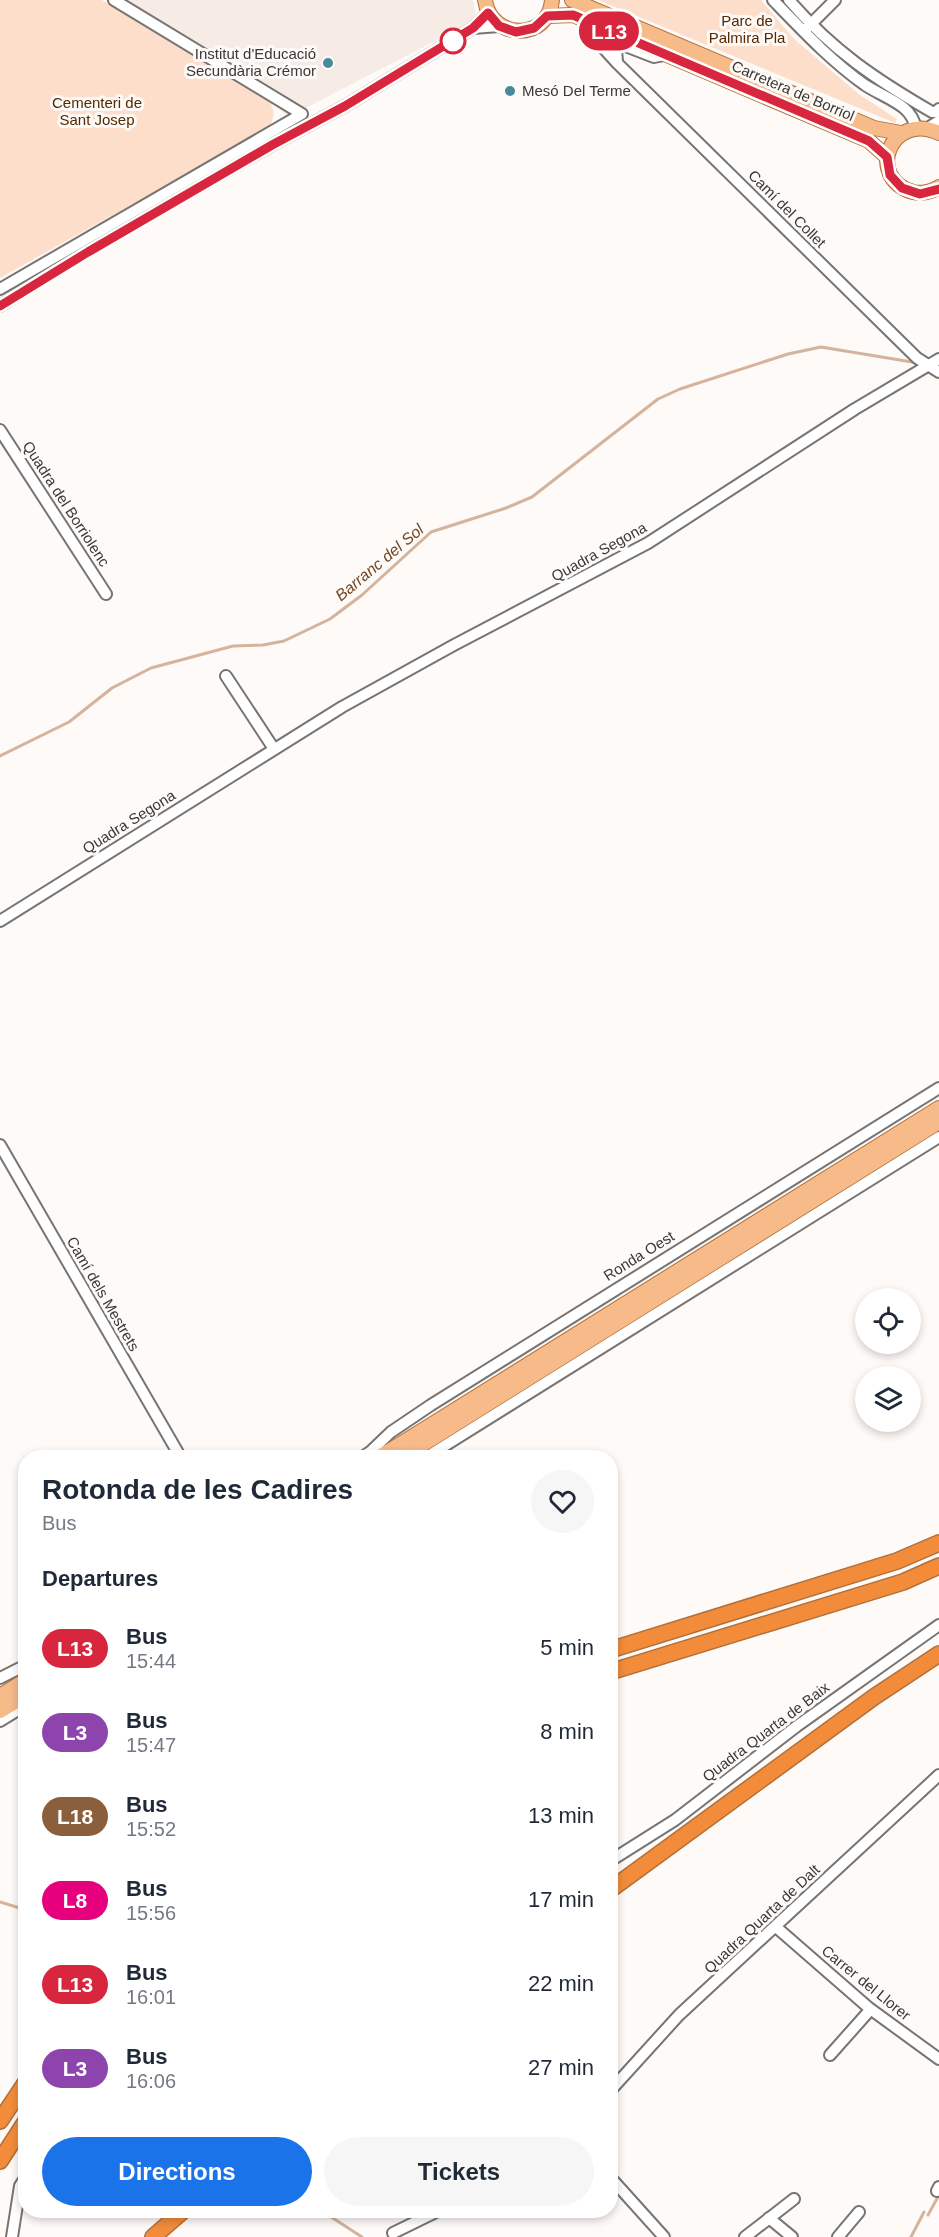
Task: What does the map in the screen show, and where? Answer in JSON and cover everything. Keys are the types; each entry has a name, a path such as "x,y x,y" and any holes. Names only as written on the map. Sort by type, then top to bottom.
{"highway":[{"path":"618,1648 897,1561 939,1543"},
{"path":"618,1670 903,1582 939,1566"},
{"path":"618,1884 865,1704 939,1654"},
{"path":"0,2121 18,2094"},
{"path":"0,2161 18,2133"},
{"path":"153,2237 175,2218"}],"main road":[{"path":"485,3 499,26 516,32 534,28 547,16 552,0"},
{"name":"Carretera de Borriol","path":"572,0 874,128 901,133"},
{"name":"Carretera de Borriol","path":"547,16 573,15 869,141 887,157"},
{"path":"933,122 901,133 891,144 887,157 890,175 902,188 920,194 938,188"},
{"path":"391,1450 939,1108"},
{"path":"414,1450 939,1122"},
{"path":"0,1696 18,1685"},
{"path":"0,1711 18,1700"}],"street":[{"path":"0,289 302,114 114,0"},
{"path":"773,0 807,28 873,77 932,112 933,122 912,116 903,107 840,66 807,28 789,0"},
{"path":"807,28 835,0"},
{"path":"473,28 485,3"},
{"name":"Camí del Collet","path":"592,23 598,42 618,63 917,358 939,372"},
{"path":"0,306 272,145 345,106 473,28 499,26"},
{"path":"618,63 616,49 623,45 654,57 667,55"},
{"name":"Quadra Segona","path":"0,921 342,707 648,543 939,359"},
{"name":"Quadra del Borriolenc","path":"0,430 106,594"},
{"path":"226,676 274,749"},
{"name":"Ronda Oest","path":"372,1450 391,1432 432,1405 939,1088"},
{"path":"438,1450 939,1137"},
{"name":"Camí dels Mestrets","path":"0,1145 176,1450"},
{"name":"Quadra Quarta de Baix","path":"618,1856 675,1820 797,1726 939,1625"},
{"path":"0,1678 18,1669"},
{"path":"0,1721 18,1710"},
{"name":"Quadra Quarta de Dalt","path":"618,2082 679,2015 939,1775"},
{"name":"Carrer del Llorer","path":"776,1927 870,2010 939,2059"},
{"path":"830,2055 870,2010"},
{"path":"618,2186 664,2237"},
{"path":"12,2237 18,2199"},
{"path":"746,2237 794,2199"},
{"path":"838,2237 859,2212"},
{"path":"393,2233 424,2218"},
{"path":"769,2218 792,2237"}],"shaded area":[{"path":"105,0 470,0 474,2 476,20 288,117 267,98"}],"green space":[{"name":"Cementeri de Sant Josep","path":"0,0 102,0 270,100 274,114 270,127 0,278"},
{"name":"Parc de Palmira Pla","path":"598,0 761,0 794,39 860,95 897,119 895,123"}],"waterway":[{"name":"Barranc del Sol","path":"0,756 69,722 112,688 151,668 233,646 263,645 284,641 330,619 362,595 431,532 506,508 532,497 658,399 680,389 788,354 821,347 918,363"},
{"path":"0,1902 18,1908"},
{"path":"928,2215 939,2195"},
{"path":"911,2237 924,2212"},
{"path":"333,2218 362,2237"}],"bus line":[{"name":"L13","path":"0,306 210,180 345,106 473,28 488,13 499,26 516,32 534,28 547,16 573,15 869,141 887,157 890,175 902,188 920,194 939,189"}],"place":[{"name":"Institut d'Educació Secundària Crémor","path":"328,63"},
{"name":"Mesó Del Terme","path":"510,91"}]}
